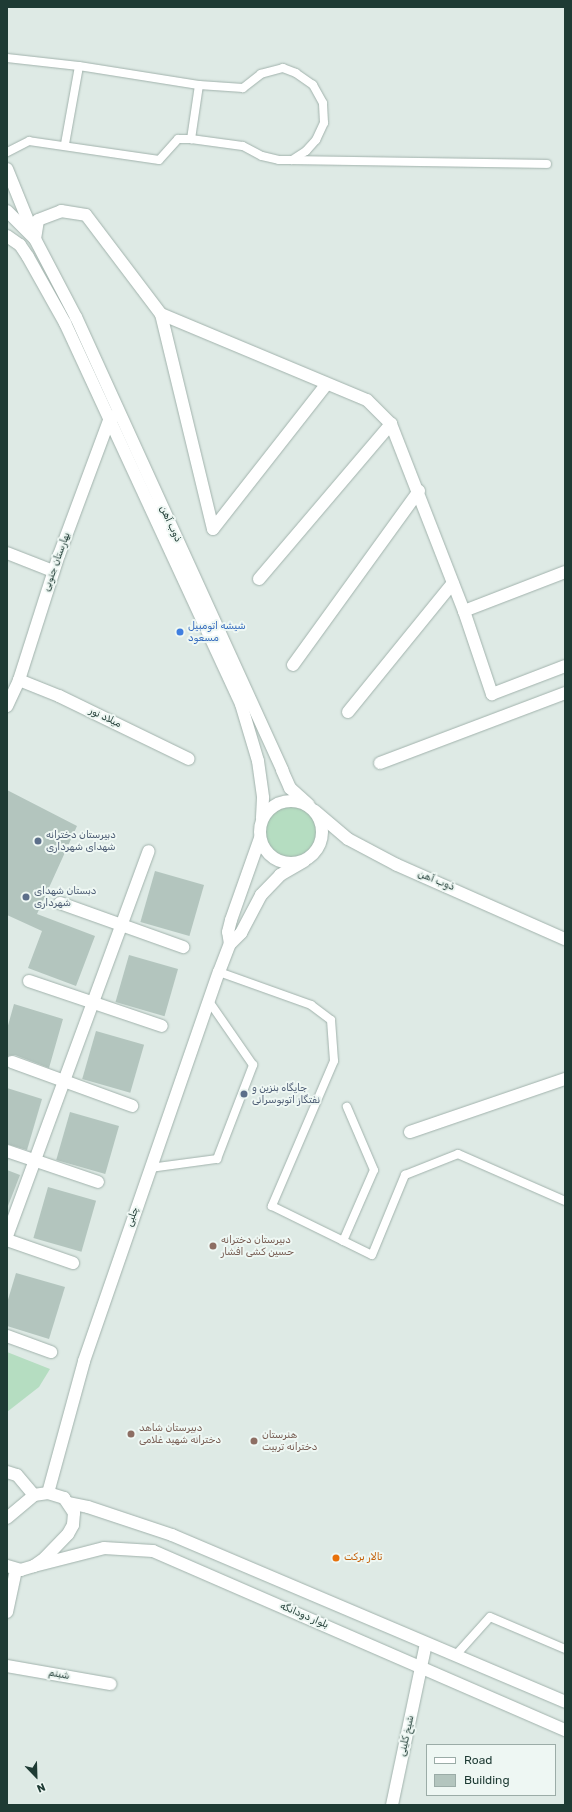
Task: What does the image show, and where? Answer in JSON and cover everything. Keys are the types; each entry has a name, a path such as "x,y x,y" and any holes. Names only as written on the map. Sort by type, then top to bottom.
{"street":[{"path":"7,169 36,239"},
{"path":"7,211 36,239"},
{"path":"36,239 38,220 61,212 86,215 161,314 213,528 326,385"},
{"name":"ذوب آهن","path":"7,236 20,245 65,323 115,416 290,788 348,839 397,865 565,939"},
{"name":"ذوب آهن","path":"36,239 76,317 115,416 241,704 258,760 263,798 262,818"},
{"path":"161,314 326,385 367,400 390,424 419,491 464,611 492,694 565,666"},
{"name":"بهارستان جنوبی","path":"7,706 19,680 53,571 115,416"},
{"path":"259,579 390,424"},
{"path":"293,664 419,491"},
{"path":"7,553 53,571"},
{"path":"464,611 565,572"},
{"path":"348,712 453,583"},
{"name":"میلاد نور","path":"19,680 59,696 189,759"},
{"path":"380,763 565,693"},
{"path":"291,800 312,808 320,820 322,840 317,849 304,860 280,875 261,895 241,933 230,944 228,932 231,920 260,838 262,818 274,805 282,801 291,800"},
{"path":"260,838 263,847 276,860 295,863 304,860"},
{"path":"7,1236 149,851"},
{"path":"60,903 183,947"},
{"name":"چلبی","path":"48,1493 84,1361 208,1000 230,944"},
{"path":"29,981 92,1004 162,1026"},
{"path":"12,1062 132,1106"},
{"path":"410,1132 565,1079"},
{"path":"7,1151 98,1182"},
{"path":"7,1240 73,1264"},
{"path":"7,1336 50,1352"},
{"path":"7,1472 17,1475 34,1495"},
{"path":"7,1518 34,1495 48,1493 57,1495 69,1503 88,1507 172,1536 565,1702"},
{"path":"34,1566 58,1545 74,1525 74,1514 69,1503"},
{"name":"بلوار دودانگه","path":"11,1568 34,1566 104,1548 153,1551 565,1730"},
{"path":"7,1612 11,1568"},
{"name":"شیخ کلینی","path":"392,1805 426,1644"},
{"name":"شبنم","path":"7,1666 110,1684"}],"lane":[{"path":"7,58 79,66 199,84 243,88 262,74 283,68 296,73 313,85 323,103 324,123 316,140 306,151 292,160"},
{"path":"65,144 79,66"},
{"path":"191,139 199,84"},
{"path":"7,152 29,141 65,144 159,160 178,139 191,139 243,146 262,156 279,160 547,164"},
{"path":"219,972 311,1005 331,1020 334,1061 272,1206 372,1255 405,1175 458,1154 565,1201"},
{"path":"150,1168 217,1160 253,1065 208,1000"},
{"path":"343,1241 374,1170 347,1107"},
{"path":"455,1656 490,1617 565,1649"}],"green space":[{"path":"291,804 302,807 311,812 316,821 319,832 316,843 311,852 302,857 291,860 280,857 271,852 266,843 263,832 266,821 271,812 280,807"},
{"path":"7,1352 50,1369 39,1387 7,1412"}],"building":[{"path":"7,790 77,826 37,914 95,936 76,986 28,968 42,931 7,915"},
{"path":"155,871 204,885 189,936 140,922"},
{"path":"129,955 178,969 165,1016 115,1002"},
{"path":"14,1004 63,1019 49,1068 15,1055 7,1056 7,1029"},
{"path":"96,1031 144,1045 130,1093 82,1079"},
{"path":"7,1088 42,1099 27,1150 7,1144"},
{"path":"70,1112 119,1126 105,1174 56,1160"},
{"path":"7,1170 20,1175 8,1206 7,1206"},
{"path":"48,1187 96,1201 81,1252 33,1238"},
{"path":"16,1273 65,1287 49,1339 7,1326 7,1303"}],"place":[{"name":"شیشه اتومبیل مسعود","path":"180,632"},
{"name":"دبیرستان دخترانه شهدای شهرداری","path":"38,841"},
{"name":"دبستان شهدای شهرداری","path":"26,897"},
{"name":"جایگاه بنزین و نفتگاز اتوبوسرانی","path":"244,1094"},
{"name":"دبیرستان دخترانه حسین کشی افشار","path":"213,1246"},
{"name":"دبیرستان شاهد دخترانه شهید غلامی","path":"131,1434"},
{"name":"هنرستان دخترانه تربیت","path":"254,1441"},
{"name":"تالار برکت","path":"336,1558"}]}
